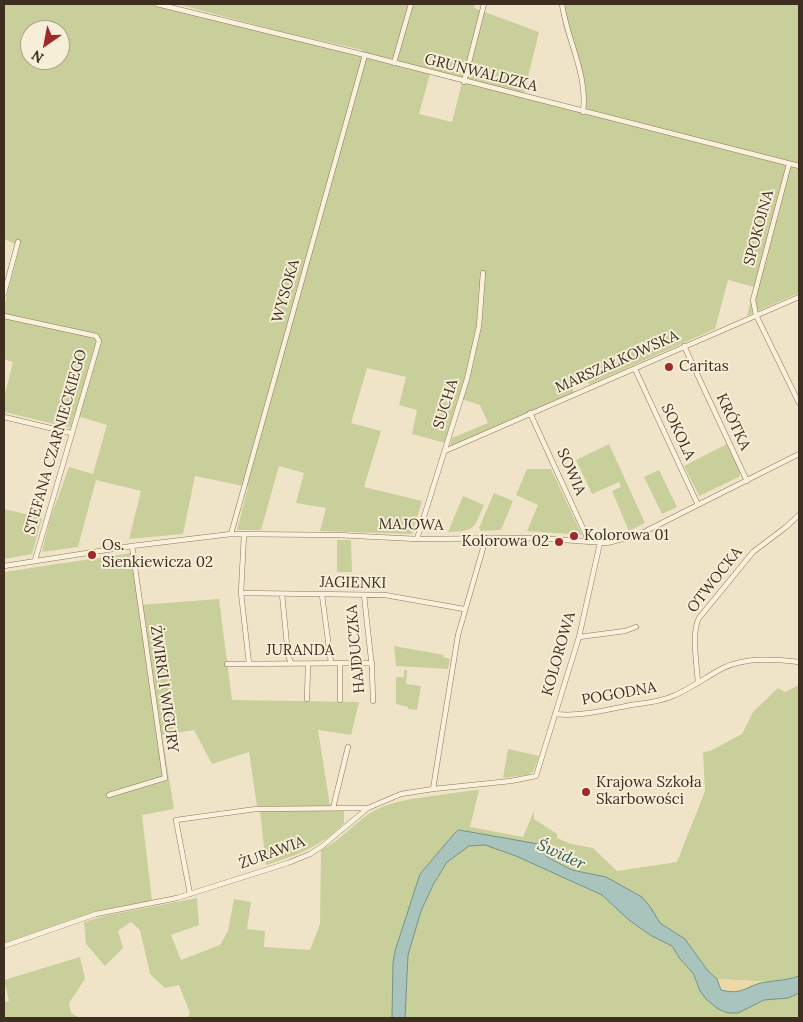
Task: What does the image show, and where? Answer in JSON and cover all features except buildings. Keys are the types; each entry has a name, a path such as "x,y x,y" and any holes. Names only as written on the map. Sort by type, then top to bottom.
{"street":[{"name":"GRUNWALDZKA","path":"157,4 799,166"},
{"path":"394,63 411,4"},
{"path":"464,82 484,4"},
{"path":"562,4 566,27 584,82 583,112"},
{"name":"WYSOKA","path":"231,534 365,55"},
{"name":"SPOKOJNA","path":"756,315 753,300 789,164"},
{"path":"4,294 18,242"},
{"name":"SUCHA","path":"417,538 467,379 479,326 483,273"},
{"name":"MARSZAŁKOWSKA","path":"444,451 799,297"},
{"path":"756,315 799,403"},
{"name":"STEFANA CZARNIECKIEGO","path":"4,316 96,336 98,341 35,560"},
{"name":"KRÓTKA","path":"684,346 747,481"},
{"name":"SOKOLA","path":"635,369 698,505"},
{"name":"SOWIA","path":"530,413 586,535 587,542"},
{"path":"4,417 71,433"},
{"name":"MAJOWA","path":"4,566 132,546 231,534 417,538 534,538 600,543 615,542 638,535 799,454"},
{"name":"OTWOCKA","path":"698,683 696,623 699,618 753,552 799,515"},
{"path":"244,534 241,593 249,663"},
{"path":"433,789 458,636 464,609 486,538"},
{"name":"KOLOROWA","path":"537,772 578,637 600,543"},
{"name":"ŻWIRKI I WIGURY","path":"109,795 164,778 132,546"},
{"name":"JAGIENKI","path":"241,593 385,595 464,609"},
{"path":"282,594 288,655 291,663"},
{"path":"322,595 331,663"},
{"name":"HAJDUCZKA","path":"364,595 372,663 373,701"},
{"path":"578,637 625,631 636,627"},
{"name":"POGODNA","path":"555,714 588,713 658,701 698,683 725,667 735,664 756,660 799,662"},
{"path":"340,663 340,700"},
{"name":"JURANDA","path":"227,664 372,663"},
{"path":"306,699 308,664"},
{"path":"333,808 348,748"},
{"name":"ŻURAWIA","path":"4,946 96,914 177,898 288,863 310,854 368,808 401,794 526,779 536,776 537,772"},
{"path":"348,808 352,820"},
{"path":"190,894 176,820 256,809 368,808"}],"green space":[{"path":"4,4 150,4 361,55 362,50 286,33 177,4 475,4 474,8 539,32 524,94 581,108 582,83 564,28 560,4 799,4 799,293 747,316 754,287 728,280 715,329 589,385 586,378 571,385 574,392 450,447 452,438 488,423 480,405 458,398 445,443 412,434 417,410 399,405 406,377 367,368 351,423 381,431 364,487 422,501 412,534 320,531 326,508 296,503 304,473 279,466 261,530 237,530 248,487 195,476 183,534 129,539 141,491 96,480 78,547 42,552 50,519 69,467 93,474 107,425 74,415 71,428 4,412 4,398 13,362 4,359 4,307 20,246 4,239","holes":["430,74 462,83 452,122 419,114"]},
{"path":"609,444 645,523 629,531 612,491 621,487 619,482 592,494 576,460"},
{"path":"727,444 741,471 739,477 699,496 684,466"},
{"path":"527,469 551,469 582,535 527,531 538,505 516,495"},
{"path":"659,470 677,507 662,514 644,477"},
{"path":"494,493 513,501 501,530 481,531 479,528"},
{"path":"463,496 484,505 478,520 468,530 448,532"},
{"path":"4,509 42,518 32,554 4,559"},
{"path":"337,540 351,540 352,572 337,572"},
{"path":"131,553 139,605 219,599 232,700 359,702 351,735 318,730 330,806 257,806 249,752 212,764 194,730 162,735 174,809 142,815 152,901 96,911 4,943 4,572"},
{"path":"394,646 444,655 443,657 450,659 448,669 396,666"},
{"path":"404,670 407,670 406,684 421,686 417,710 408,709 408,707 396,704 396,677 404,677"},
{"path":"799,685 799,976 774,982 717,979 708,971 685,939 660,923 642,897 606,877 572,870 545,855 496,837 459,830 420,874 395,952 392,1018 187,1018 190,1013 179,985 165,988 150,974 140,930 131,922 118,931 123,948 105,966 86,944 84,922 104,916 197,898 199,925 171,935 181,960 220,945 228,931 234,899 251,902 247,929 265,931 264,947 310,950 320,924 321,850 370,813 385,806 409,800 461,792 479,790 470,827 523,837 534,811 534,819 557,834 557,838 571,844 593,848 617,871 677,862 705,791 703,752 710,751 742,734 753,712 778,688 785,692"},
{"path":"508,749 539,756 533,772 527,775 503,778"},
{"path":"344,810 344,823 326,838 298,854 266,865 260,811"},
{"path":"485,845 517,856 602,895 650,935 672,945 680,959 693,973 696,983 706,999 718,1009 728,1013 764,1000 788,998 799,993 799,1018 405,1018 408,955 421,911 433,885 447,862 468,846"},
{"path":"80,957 85,979 69,1003 71,1013 80,1018 4,1018 4,1002 9,1001 4,980"}],"sand":[{"path":"717,979 767,982 739,992 721,990"}],"water":[{"path":"459,830 544,845 545,855 549,858 572,870 606,877 642,897 660,923 685,939 708,971 717,979 721,990 736,992 760,983 799,976 799,993 788,998 764,1000 738,1013 728,1013 718,1009 700,991 693,973 680,959 672,946 650,935 629,920 602,895 516,856 485,845 469,846 447,862 433,885 421,911 408,955 405,1018 392,1018 395,951 420,874"}],"place":[{"name":"Caritas","path":"669,367"},
{"name":"Kolorowa 01","path":"574,536"},
{"name":"Kolorowa 02","path":"559,542"},
{"name":"Os. Sienkiewicza 02","path":"92,555"},
{"name":"Krajowa Szkoła Skarbowości","path":"586,792"}],"water label":[{"name":"Świder","path":"561,855"}]}
